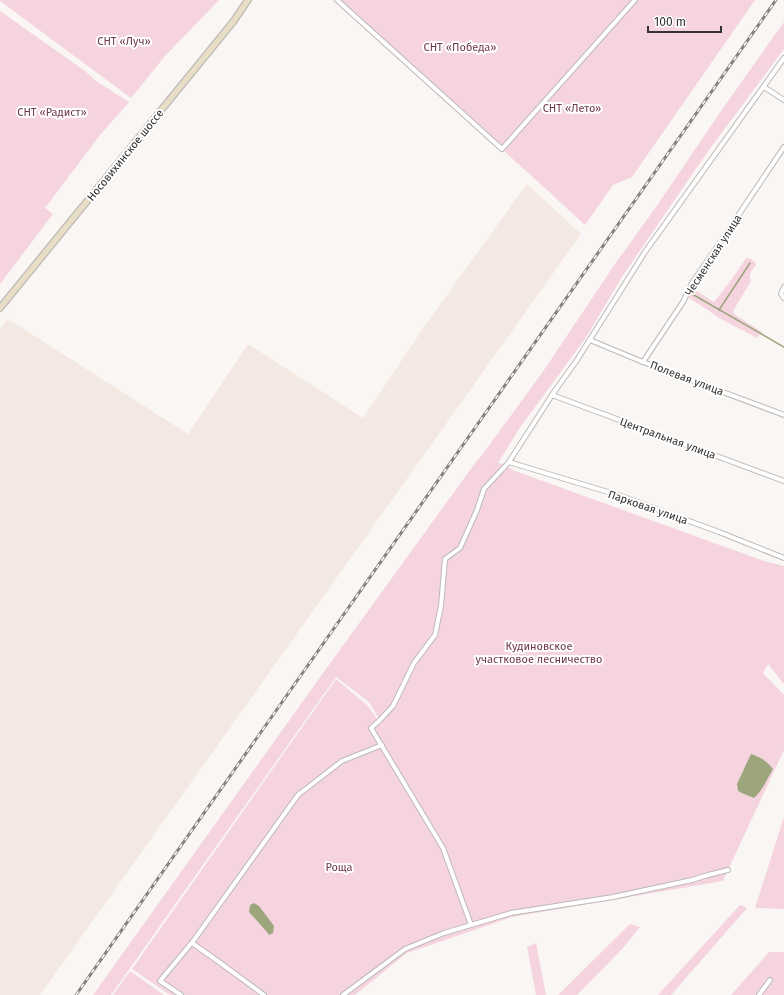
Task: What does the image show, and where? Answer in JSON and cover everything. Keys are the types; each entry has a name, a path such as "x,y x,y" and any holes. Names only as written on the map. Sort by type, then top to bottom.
{"main road":[{"name":"Носовихинское шоссе","path":"0,308 233,22 248,0"}],"street":[{"path":"336,0 502,149 635,0"},
{"path":"471,925 443,848 371,728 393,706 414,663 435,635 441,606 445,559 460,548 477,510 484,489 509,462 552,395 577,360 646,252 784,58"},
{"path":"764,87 784,100"},
{"name":"Чесменская улица","path":"643,362 683,302 692,283 784,147"},
{"path":"784,287 781,294 784,298"},
{"name":"Полевая улица","path":"590,340 643,362 784,415"},
{"name":"Центральная улица","path":"552,395 784,481"},
{"name":"Парковая улица","path":"509,462 621,496 784,558"},
{"path":"182,995 160,981 192,943 298,795 342,761 382,745"},
{"path":"343,995 405,949 444,933 511,913 613,896 692,880 728,870"},
{"path":"192,943 264,995"},
{"path":"759,995 770,980"}],"shaded area":[{"path":"527,184 581,234 40,995 0,995 0,329 8,319 188,434 248,344 363,418 426,324"},
{"path":"751,754 763,760 773,769 762,788 754,798 738,791 737,784"},
{"path":"254,903 259,906 274,926 273,933 269,935 249,912 250,905"}],"green space":[{"name":"СНТ «Луч»","path":"0,0 219,0 165,56 131,98"},
{"name":"СНТ «Лето»","path":"337,0 755,0 632,177 613,185 585,225"},
{"name":"СНТ «Радист»","path":"0,11 85,71 96,81 129,102 100,135 45,208 53,214 0,284"},
{"path":"784,22 784,49 706,154 622,277 585,339 521,426 498,463 503,464 515,471 764,561 784,566 784,684 768,664 763,673 784,695 784,750 723,881 512,917 407,953 355,995 170,995 132,969 336,679 367,705 386,731 369,702 336,677 111,995 93,995 326,669 542,373 615,264"},
{"path":"746,258 751,259 756,265 750,274 751,281 733,311 734,314 762,332 757,338 719,318 688,296 692,288 714,302"},
{"path":"784,817 784,909 755,908"},
{"path":"740,905 747,908 671,995 658,995"},
{"path":"630,924 640,927 623,948 577,995 558,995"},
{"path":"536,943 546,995 536,995 527,947"},
{"path":"769,952 784,952 784,995 731,995"},
{"path":"130,971 164,995 113,995"}],"waterway":[{"path":"719,310 750,263"},
{"path":"692,294 784,347"}],"railway":[{"path":"76,995 776,0"}],"park label":[{"name":"СНТ «Победа»","path":"460,47"},
{"name":"Кудиновское участковое лесничество","path":"539,652"},
{"name":"Роща","path":"339,867"}]}
